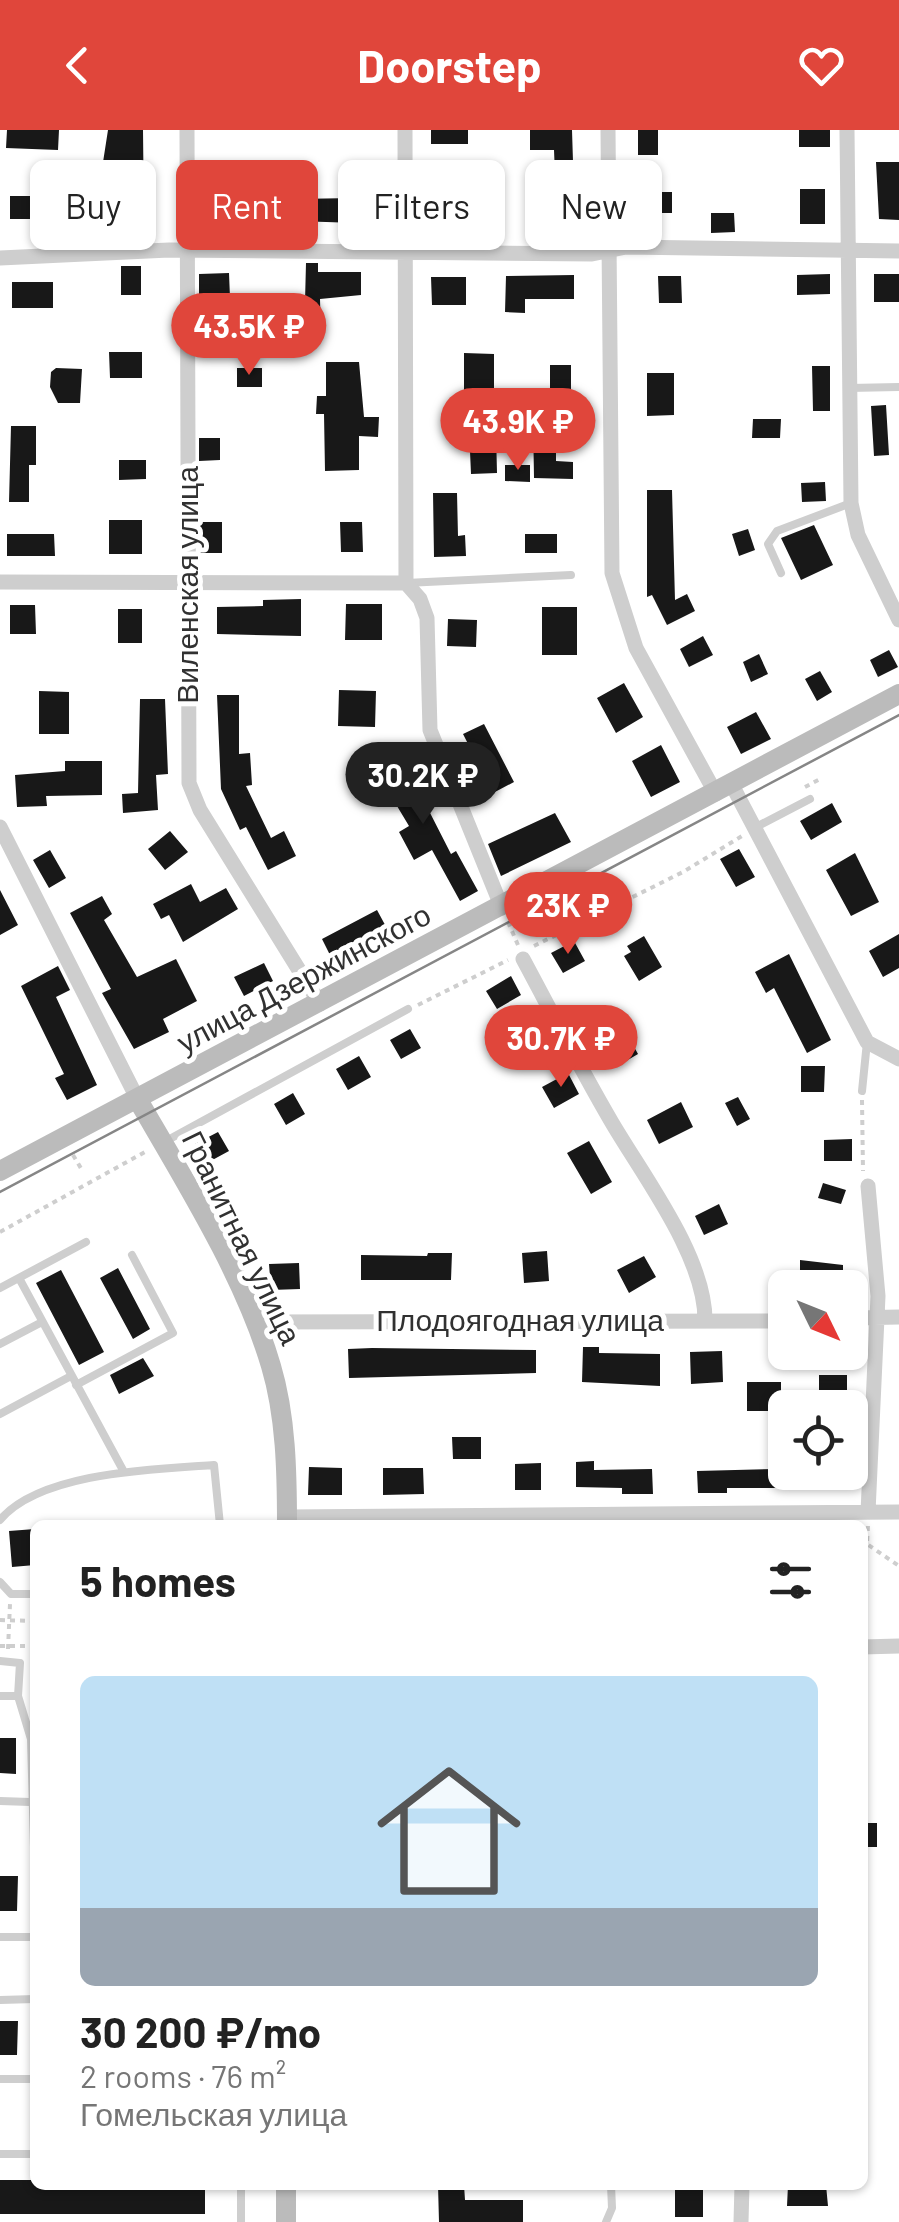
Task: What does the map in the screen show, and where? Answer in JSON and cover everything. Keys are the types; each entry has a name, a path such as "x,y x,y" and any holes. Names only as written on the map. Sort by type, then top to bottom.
{"main road":[{"name":"улица Дзержинского","path":"0,1171 899,694"},
{"name":"Гранитная улица","path":"138,1100 255,1322 281,1407 287,1520"},
{"path":"286,2190 286,2222"}],"street":[{"name":"Виленская улица","path":"188,130 188,769 193,798 320,1004"},
{"path":"405,130 405,160"},
{"path":"608,130 608,160"},
{"path":"847,130 851,503 858,535 899,620"},
{"path":"404,250 406,583 420,599 427,618 430,730 502,908"},
{"path":"0,258 404,250 592,254 610,250 610,551 616,596 636,648 724,790 754,828 867,1042 899,1059"},
{"path":"662,250 899,251"},
{"path":"0,582 406,583"},
{"path":"0,827 138,1100"},
{"path":"522,956 612,1122 658,1196 699,1278 704,1320"},
{"path":"868,1186 878,1317 868,1512"},
{"path":"868,1317 899,1317"},
{"name":"Плодоягодная улица","path":"255,1322 768,1321"},
{"path":"352,1520 899,1512"},
{"path":"868,1647 899,1646"},
{"path":"742,2190 742,2222"}],"lane":[{"path":"849,388 899,386"},
{"path":"781,573 768,544 777,531 851,503"},
{"path":"406,583 571,575"},
{"path":"754,828 810,799"},
{"path":"162,1142 408,1009"},
{"path":"862,1091 867,1042"},
{"path":"0,1288 86,1242"},
{"path":"0,1414 174,1333 132,1255"},
{"path":"19,1278 124,1472"},
{"path":"0,1344 42,1322"},
{"path":"0,1520 28,1497 124,1472 214,1464 220,1520"},
{"path":"0,1582 10,1594 30,1594"},
{"path":"4,1660 20,1663 18,1696 30,1736"},
{"path":"0,1696 18,1696"},
{"path":"0,1802 30,1802"},
{"path":"0,1938 30,1937"},
{"path":"0,2000 30,1999"},
{"path":"0,2079 30,2079"},
{"path":"0,2154 30,2154"},
{"path":"241,2190 241,2222"},
{"path":"606,2222 612,2208 611,2190"}],"path":[{"path":"522,956 682,872 754,828"},
{"path":"408,1009 505,962"},
{"path":"862,1091 862,1168 868,1186"},
{"path":"0,1232 162,1142"},
{"path":"868,1512 868,1520"},
{"path":"868,1545 899,1566"},
{"path":"4,1660 10,1594"},
{"path":"0,1620 30,1621"},
{"path":"0,1646 30,1646"}],"building":[{"path":"7,130 59,130 58,150 6,148"},
{"path":"108,130 143,130 143,160 103,160"},
{"path":"431,130 468,130 468,144 431,144"},
{"path":"530,130 572,130 573,160 554,160 554,150 530,150"},
{"path":"638,130 658,130 658,155 638,155"},
{"path":"799,130 830,130 830,147 799,147"},
{"path":"876,162 899,162 899,220 879,219"},
{"path":"800,189 825,189 825,224 800,224"},
{"path":"662,192 672,192 672,213 662,213"},
{"path":"10,196 30,196 30,219 10,219"},
{"path":"338,198 338,222 318,222 318,199"},
{"path":"711,213 734,213 735,232 711,233"},
{"path":"306,263 318,263 318,272 361,272 361,295 320,299 321,339 304,340"},
{"path":"121,266 141,266 141,295 121,295"},
{"path":"229,273 230,298 199,298 199,274"},
{"path":"830,274 830,294 797,295 797,275"},
{"path":"874,274 899,274 899,302 874,302"},
{"path":"574,275 574,299 525,299 525,313 505,312 506,276"},
{"path":"658,276 681,276 682,303 659,303"},
{"path":"431,277 466,277 466,305 432,305"},
{"path":"12,282 53,282 53,308 12,308"},
{"path":"109,352 142,352 142,378 110,378"},
{"path":"464,353 494,354 494,418 502,417 503,431 496,432 497,473 471,474 469,428 464,428"},
{"path":"326,362 359,362 364,417 379,417 378,437 359,436 359,470 325,471 324,414 316,414 317,396 326,396"},
{"path":"550,365 571,365 571,394 550,394"},
{"path":"812,366 830,366 830,411 813,411"},
{"path":"56,368 82,369 80,403 58,403 50,387 51,372"},
{"path":"237,368 262,368 262,387 237,387"},
{"path":"647,373 674,373 674,415 647,416"},
{"path":"886,405 889,455 874,456 871,406"},
{"path":"753,419 781,419 780,438 752,438"},
{"path":"533,420 556,420 556,461 573,462 573,479 534,478"},
{"path":"11,426 36,426 36,465 29,465 29,502 9,502"},
{"path":"199,438 220,438 220,460 199,461"},
{"path":"119,460 146,460 146,479 119,480"},
{"path":"505,465 530,465 530,482 505,481"},
{"path":"825,482 826,501 802,502 801,483"},
{"path":"647,490 672,490 675,600 687,594 695,611 667,625 652,595 647,597"},
{"path":"433,493 457,493 458,536 465,535 466,556 434,557"},
{"path":"109,520 142,520 142,554 109,554"},
{"path":"199,522 222,522 222,553 200,553"},
{"path":"340,522 362,522 363,552 341,552"},
{"path":"814,525 833,565 801,580 781,538"},
{"path":"748,529 755,550 739,556 732,534"},
{"path":"7,534 54,534 55,556 7,556"},
{"path":"525,534 557,534 557,553 525,553"},
{"path":"301,599 301,636 217,634 217,607 263,606 263,600"},
{"path":"346,604 382,604 382,640 345,640"},
{"path":"10,605 35,605 36,634 10,634"},
{"path":"542,607 577,607 577,655 542,655"},
{"path":"118,609 142,609 142,643 118,643"},
{"path":"448,619 477,620 476,647 447,646"},
{"path":"703,636 713,655 689,667 680,649"},
{"path":"889,650 898,667 878,677 870,660"},
{"path":"759,654 768,674 751,682 743,662"},
{"path":"820,671 832,692 817,701 805,679"},
{"path":"624,683 643,717 616,733 597,698"},
{"path":"339,690 376,691 375,727 338,726"},
{"path":"39,691 69,692 69,734 39,734"},
{"path":"217,695 239,695 239,754 250,753 252,785 246,786 271,838 284,831 296,856 268,870 246,827 240,830 221,789"},
{"path":"140,699 165,699 168,774 156,775 158,810 123,813 122,794 138,793"},
{"path":"756,712 771,739 741,754 727,727"},
{"path":"484,724 514,782 493,793 463,734"},
{"path":"661,745 680,782 651,797 632,761"},
{"path":"401,756 451,854 456,851 478,891 460,901 432,850 414,860 399,832 409,826 376,771"},
{"path":"65,761 102,761 102,795 46,796 47,806 17,807 15,775 65,771"},
{"path":"832,803 842,822 811,840 800,821"},
{"path":"555,813 571,842 501,876 488,844"},
{"path":"170,831 188,852 165,870 148,849"},
{"path":"739,849 755,877 736,887 720,859"},
{"path":"50,850 66,878 49,888 33,860"},
{"path":"855,853 879,902 851,916 826,870"},
{"path":"191,884 200,902 226,888 238,909 183,942 169,915 161,919 153,904"},
{"path":"0,890 18,925 0,935"},
{"path":"102,896 112,914 104,920 137,977 176,959 197,1001 163,1019 169,1032 134,1049 102,993 111,989 70,913"},
{"path":"377,910 390,934 333,961 322,939"},
{"path":"899,934 899,968 883,977 869,951"},
{"path":"644,936 662,967 639,981 624,956 631,952 627,946"},
{"path":"574,941 585,961 563,973 551,953"},
{"path":"789,954 831,1040 807,1053 774,988 766,993 755,972"},
{"path":"264,963 273,981 244,996 234,977"},
{"path":"58,966 70,990 56,997 97,1085 67,1100 55,1078 64,1074 21,986"},
{"path":"511,976 521,995 497,1009 486,991"},
{"path":"410,1029 421,1048 401,1059 390,1040"},
{"path":"628,1036 638,1054 614,1068 604,1050"},
{"path":"359,1056 371,1077 348,1090 336,1069"},
{"path":"801,1066 825,1066 824,1092 801,1092"},
{"path":"568,1073 579,1094 554,1108 542,1087"},
{"path":"293,1093 305,1114 286,1125 274,1104"},
{"path":"738,1097 750,1119 737,1126 725,1103"},
{"path":"681,1102 693,1127 659,1144 647,1120"},
{"path":"218,1132 229,1151 205,1164 195,1144"},
{"path":"852,1139 852,1161 824,1161 824,1140"},
{"path":"589,1141 612,1182 591,1194 567,1153"},
{"path":"823,1183 846,1190 841,1204 818,1198"},
{"path":"719,1204 728,1224 704,1235 695,1216"},
{"path":"547,1251 549,1281 524,1283 522,1253"},
{"path":"452,1253 451,1280 361,1280 361,1255"},
{"path":"644,1256 656,1277 629,1293 617,1270"},
{"path":"800,1260 843,1265 843,1270 800,1270"},
{"path":"299,1263 300,1289 271,1290 269,1264"},
{"path":"118,1268 150,1329 133,1339 100,1278"},
{"path":"61,1270 104,1352 79,1365 36,1283"},
{"path":"583,1347 599,1347 599,1353 660,1354 660,1386 582,1382"},
{"path":"348,1349 536,1350 536,1373 349,1378"},
{"path":"722,1351 723,1382 691,1384 690,1352"},
{"path":"143,1358 154,1376 119,1394 110,1375"},
{"path":"819,1375 847,1375 847,1390 819,1390"},
{"path":"747,1382 781,1382 781,1390 768,1390 768,1411 747,1411"},
{"path":"452,1437 481,1437 481,1459 453,1459"},
{"path":"594,1461 594,1470 652,1469 653,1494 622,1494 622,1488 576,1487 576,1462"},
{"path":"541,1463 541,1490 515,1490 515,1464"},
{"path":"309,1467 342,1468 342,1495 308,1495"},
{"path":"383,1468 423,1468 424,1494 383,1495"},
{"path":"768,1469 768,1488 698,1493 697,1471"},
{"path":"30,1529 30,1565 12,1567 9,1531"},
{"path":"0,1738 16,1738 16,1774 0,1773"},
{"path":"868,1823 877,1823 877,1847 868,1847"},
{"path":"0,1876 18,1876 17,1911 0,1911"},
{"path":"0,2021 18,2021 17,2055 0,2055"},
{"path":"0,2180 30,2180 30,2190 205,2190 205,2214 0,2214"},
{"path":"438,2190 464,2190 465,2200 523,2200 523,2222 439,2222"},
{"path":"675,2190 703,2190 703,2217 675,2217"},
{"path":"788,2190 826,2190 828,2206 787,2206"}],"tram line":[{"path":"0,1192 899,715"}]}
